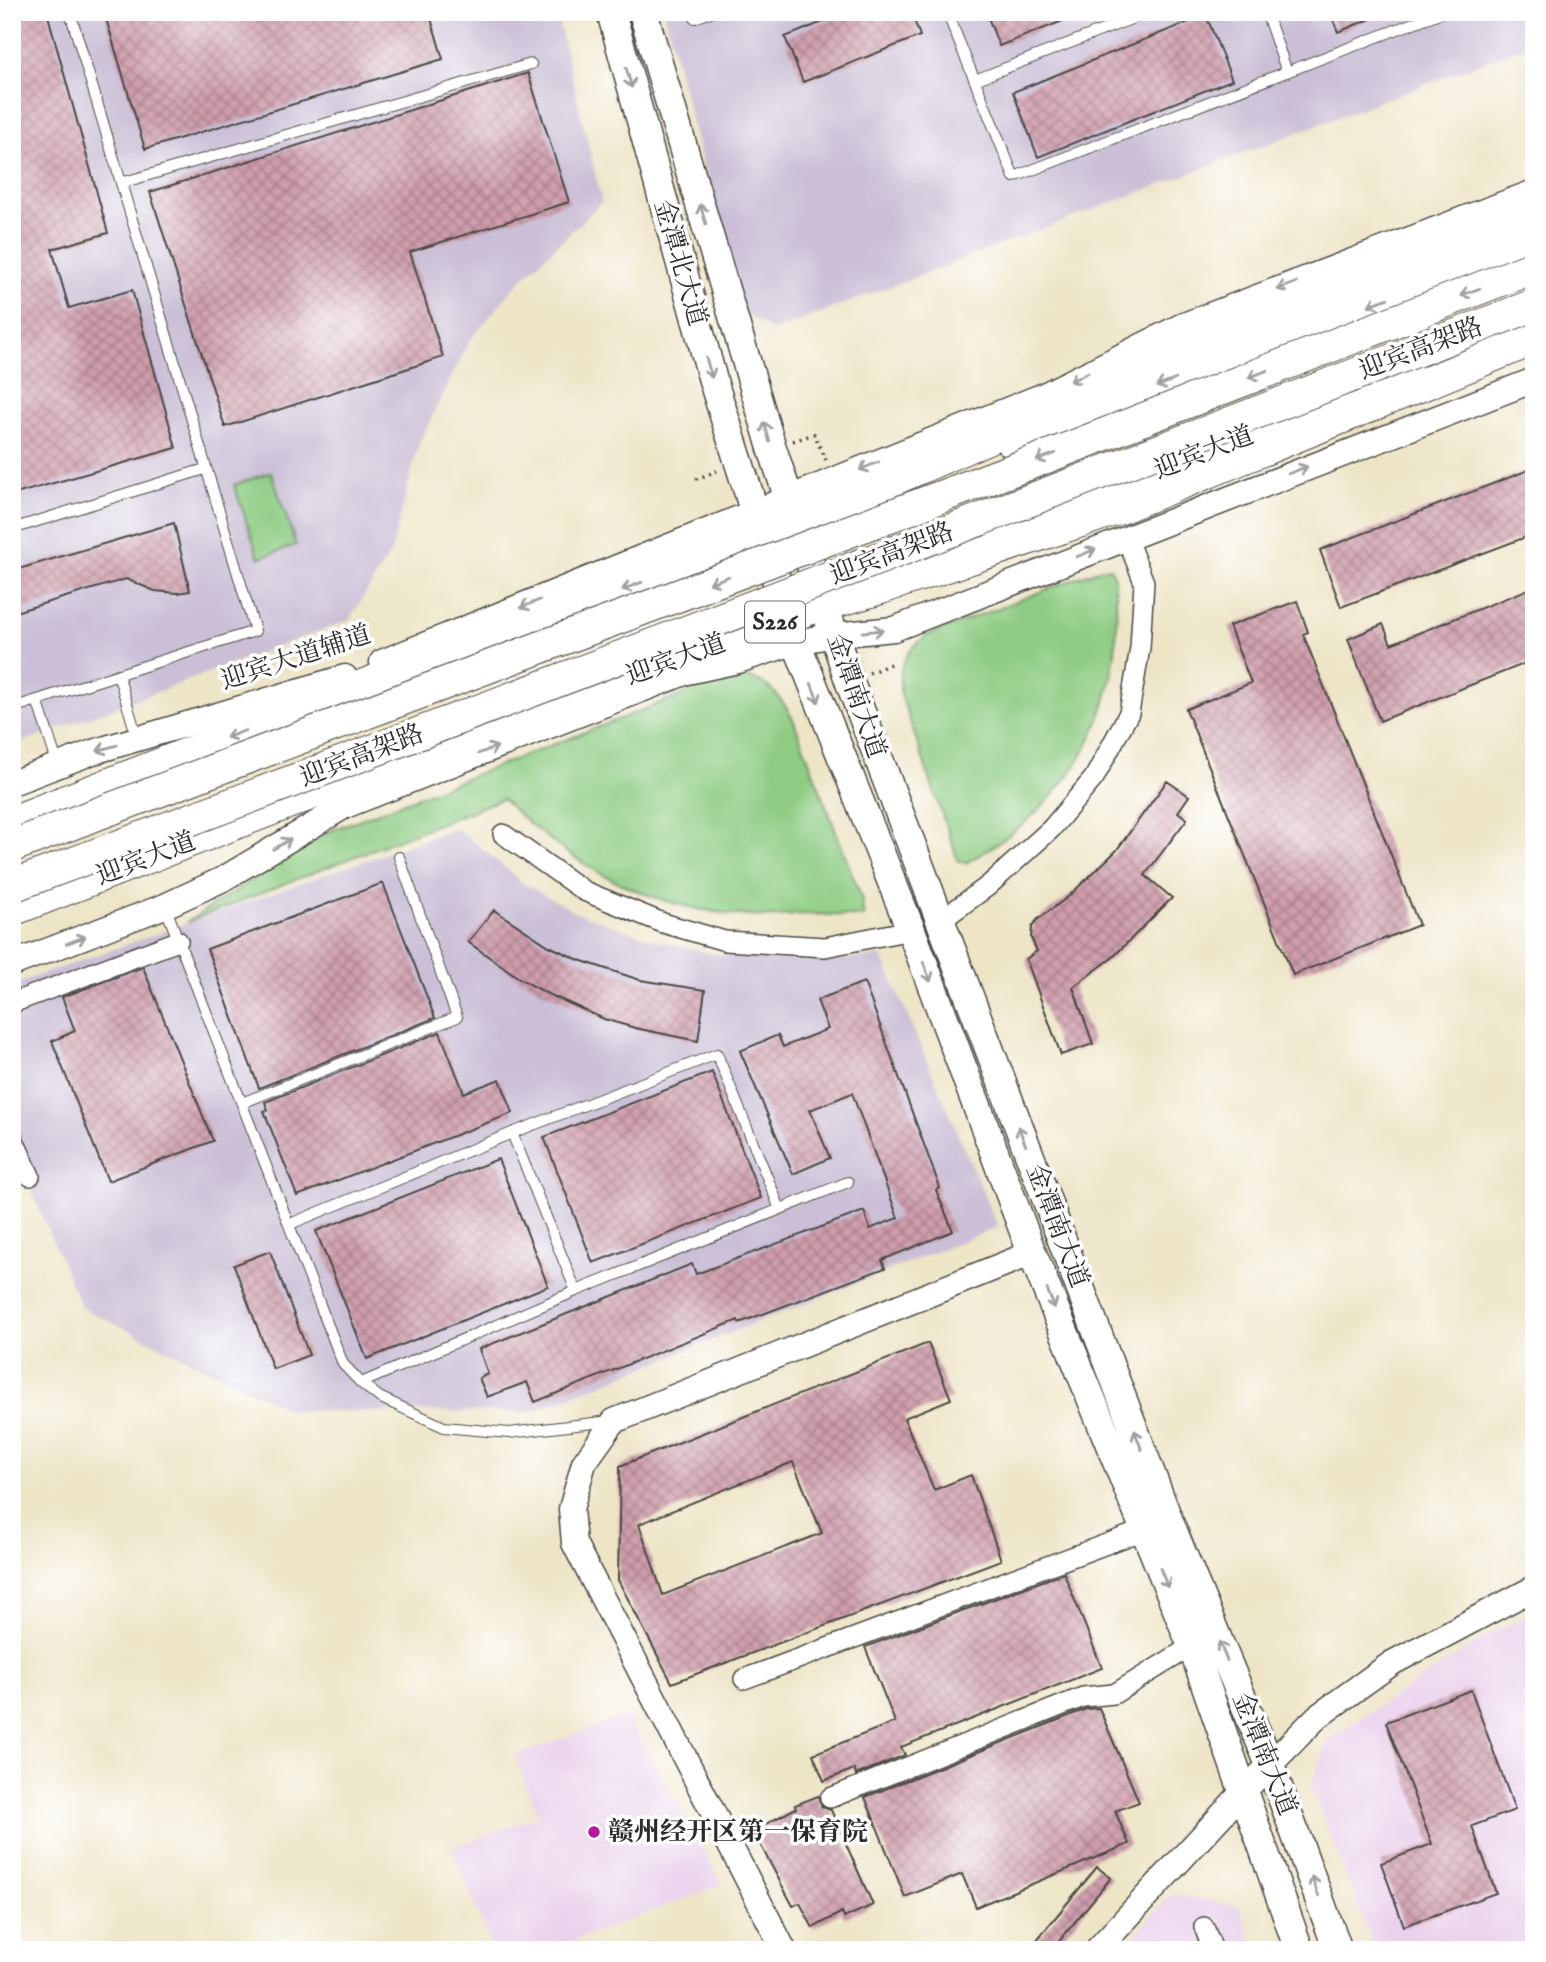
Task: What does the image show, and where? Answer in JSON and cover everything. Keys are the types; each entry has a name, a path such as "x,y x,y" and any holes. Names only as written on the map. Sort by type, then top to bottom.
{"highway":[{"path":"793,510 1534,211"},
{"name":"迎宾高架路","path":"12,846 1036,461 1534,267"},
{"name":"迎宾高架路","path":"12,886 829,578 1534,306"},
{"path":"824,604 1123,522 1534,339"}],"main road":[{"name":"金潭北大道","path":"611,12 714,384 759,523"},
{"name":"金潭北大道","path":"643,12 793,510"},
{"path":"12,821 343,692 654,578 759,523 793,510 891,488 1534,243"},
{"name":"迎宾大道","path":"12,911 385,766 724,643 792,629 824,604 1534,325"},
{"name":"金潭南大道","path":"793,510 854,694 1170,1524 1270,1765 1338,1950"},
{"name":"金潭南大道","path":"759,523 792,629 911,930 1032,1253 1192,1646 1299,1950"}],"street":[{"path":"793,510 1044,395 1181,326 1534,192"},
{"path":"12,964 165,906 223,879 345,806 687,672 738,661 792,629 835,635 894,629 1123,522 1534,380"},
{"path":"940,921 988,886 1051,829 1094,778 1129,713 1140,648 1143,582 1123,522"},
{"name":"迎宾大道辅道","path":"12,783 138,739 333,682 594,579 759,523"},
{"path":"503,834 584,891 663,923 725,941 825,947 911,930"},
{"path":"12,1003 177,941"},
{"path":"12,1136 30,1176"},
{"path":"784,1950 574,1543 571,1509 584,1462 614,1421 1032,1253"},
{"path":"744,1679 1144,1530"},
{"path":"1097,1950 1242,1793 1317,1717 1392,1663 1534,1588"},
{"path":"830,1798 1083,1698 1114,1694 1192,1646"},
{"path":"1204,1927 1213,1950"}],"lane":[{"path":"12,708 255,631 70,12"},
{"path":"693,12 695,18 710,12"},
{"path":"947,12 1014,177 1442,12"},
{"path":"975,80 1149,12"},
{"path":"1266,12 1287,72"},
{"path":"121,183 531,64"},
{"path":"12,528 205,469"},
{"path":"118,674 138,739"},
{"path":"37,700 58,765"},
{"path":"242,1103 457,1017 399,857"},
{"path":"165,906 343,1364 379,1397 444,1427 509,1433 614,1421"},
{"path":"290,1224 512,1133 717,1054 780,1209"},
{"path":"512,1133 576,1291"},
{"path":"361,1383 576,1291 848,1182"}],"shaded area":[{"path":"12,12 556,12 602,202 517,284 470,340 419,443 391,552 349,620 12,746"},
{"path":"664,12 1534,12 1534,43 773,331 739,310"},
{"path":"457,828 523,883 575,912 652,939 713,954 824,961 882,956 998,1227 530,1412 292,1411 81,1307 12,1145 12,985"},
{"path":"1534,1613 1534,1950 1375,1950 1311,1786 1329,1739 1492,1632"},
{"name":"赣州经开区第一保育院","path":"626,1715 723,1884 550,1950 493,1950 452,1848 538,1816 515,1756"},
{"path":"1171,1894 1240,1906 1256,1950 1122,1950"}],"green space":[{"path":"271,472 296,545 259,558 234,485"},
{"path":"1103,568 1110,568 1114,574 1117,621 1113,665 1104,706 1088,743 1066,778 1039,809 1005,838 966,863 958,861 901,695 900,676 904,660 914,646 928,635"},
{"path":"741,676 759,681 773,690 793,719 861,897 864,917 816,914 752,916 714,912 647,895 616,882 558,846 502,799 187,922 327,832 702,687"}],"building":[{"path":"12,12 47,12 108,233 52,249 69,308 132,290 176,448 12,495"},
{"path":"104,12 429,12 443,59 145,149"},
{"path":"848,12 911,12 920,36 803,82 785,37"},
{"path":"986,12 1083,12 1083,13 999,46"},
{"path":"1330,12 1385,12 1385,13 1338,32"},
{"path":"1206,15 1232,80 1038,157 1013,92"},
{"path":"528,73 569,202 410,252 443,357 225,427 150,192"},
{"path":"1534,468 1534,534 1341,607 1320,550"},
{"path":"174,523 190,591 155,591 126,579 12,613 12,571"},
{"path":"1534,587 1534,660 1380,721 1348,639 1383,624 1391,644"},
{"path":"1297,601 1308,632 1303,634 1419,925 1293,975 1186,709 1251,683 1229,626"},
{"path":"1167,781 1189,796 1178,812 1187,819 1145,875 1172,898 1112,958 1073,987 1093,1044 1061,1055 1026,959 1037,951 1031,938 1032,927 1116,851"},
{"path":"383,883 435,1018 259,1088 207,949"},
{"path":"494,910 549,946 579,960 640,980 705,990 698,1041 604,1019 519,978 468,942"},
{"path":"143,967 213,1141 108,1181 52,1041 75,1031 62,997"},
{"path":"864,982 940,1188 936,1190 953,1231 882,1260 885,1268 739,1323 738,1320 535,1402 527,1382 487,1397 479,1378 488,1374 479,1349 692,1264 696,1274 864,1211 870,1229 898,1218 852,1093 810,1110 830,1158 793,1174 740,1051 778,1035 783,1047 828,1029 817,1000"},
{"path":"440,1032 464,1093 500,1079 513,1113 297,1196 264,1111 268,1110 265,1102"},
{"path":"712,1072 761,1198 593,1263 544,1137"},
{"path":"498,1159 548,1286 367,1359 316,1231"},
{"path":"270,1251 309,1355 273,1369 234,1265"},
{"path":"928,1343 951,1399 904,1418 934,1490 971,1475 1001,1560 672,1683 618,1580 620,1466","holes":["793,1462 822,1533 663,1595 639,1524"]},
{"path":"1064,1573 1102,1668 901,1747 905,1755 856,1775 854,1769 824,1781 813,1754 895,1722 865,1647"},
{"path":"1471,1690 1515,1810 1472,1826 1496,1893 1404,1926 1381,1863 1432,1844 1386,1722"},
{"path":"1099,1708 1139,1802 1115,1811 1129,1844 976,1907 962,1874 905,1897 865,1797 1086,1709"},
{"path":"818,1796 822,1807 831,1810 873,1905 844,1918 842,1912 813,1928 800,1903 793,1906 753,1831 796,1808 795,1805"},
{"path":"1097,1867 1111,1878 1052,1950 1046,1950 1036,1941"}],"place":[{"name":"赣州经开区第一保育院","path":"594,1832"}]}
